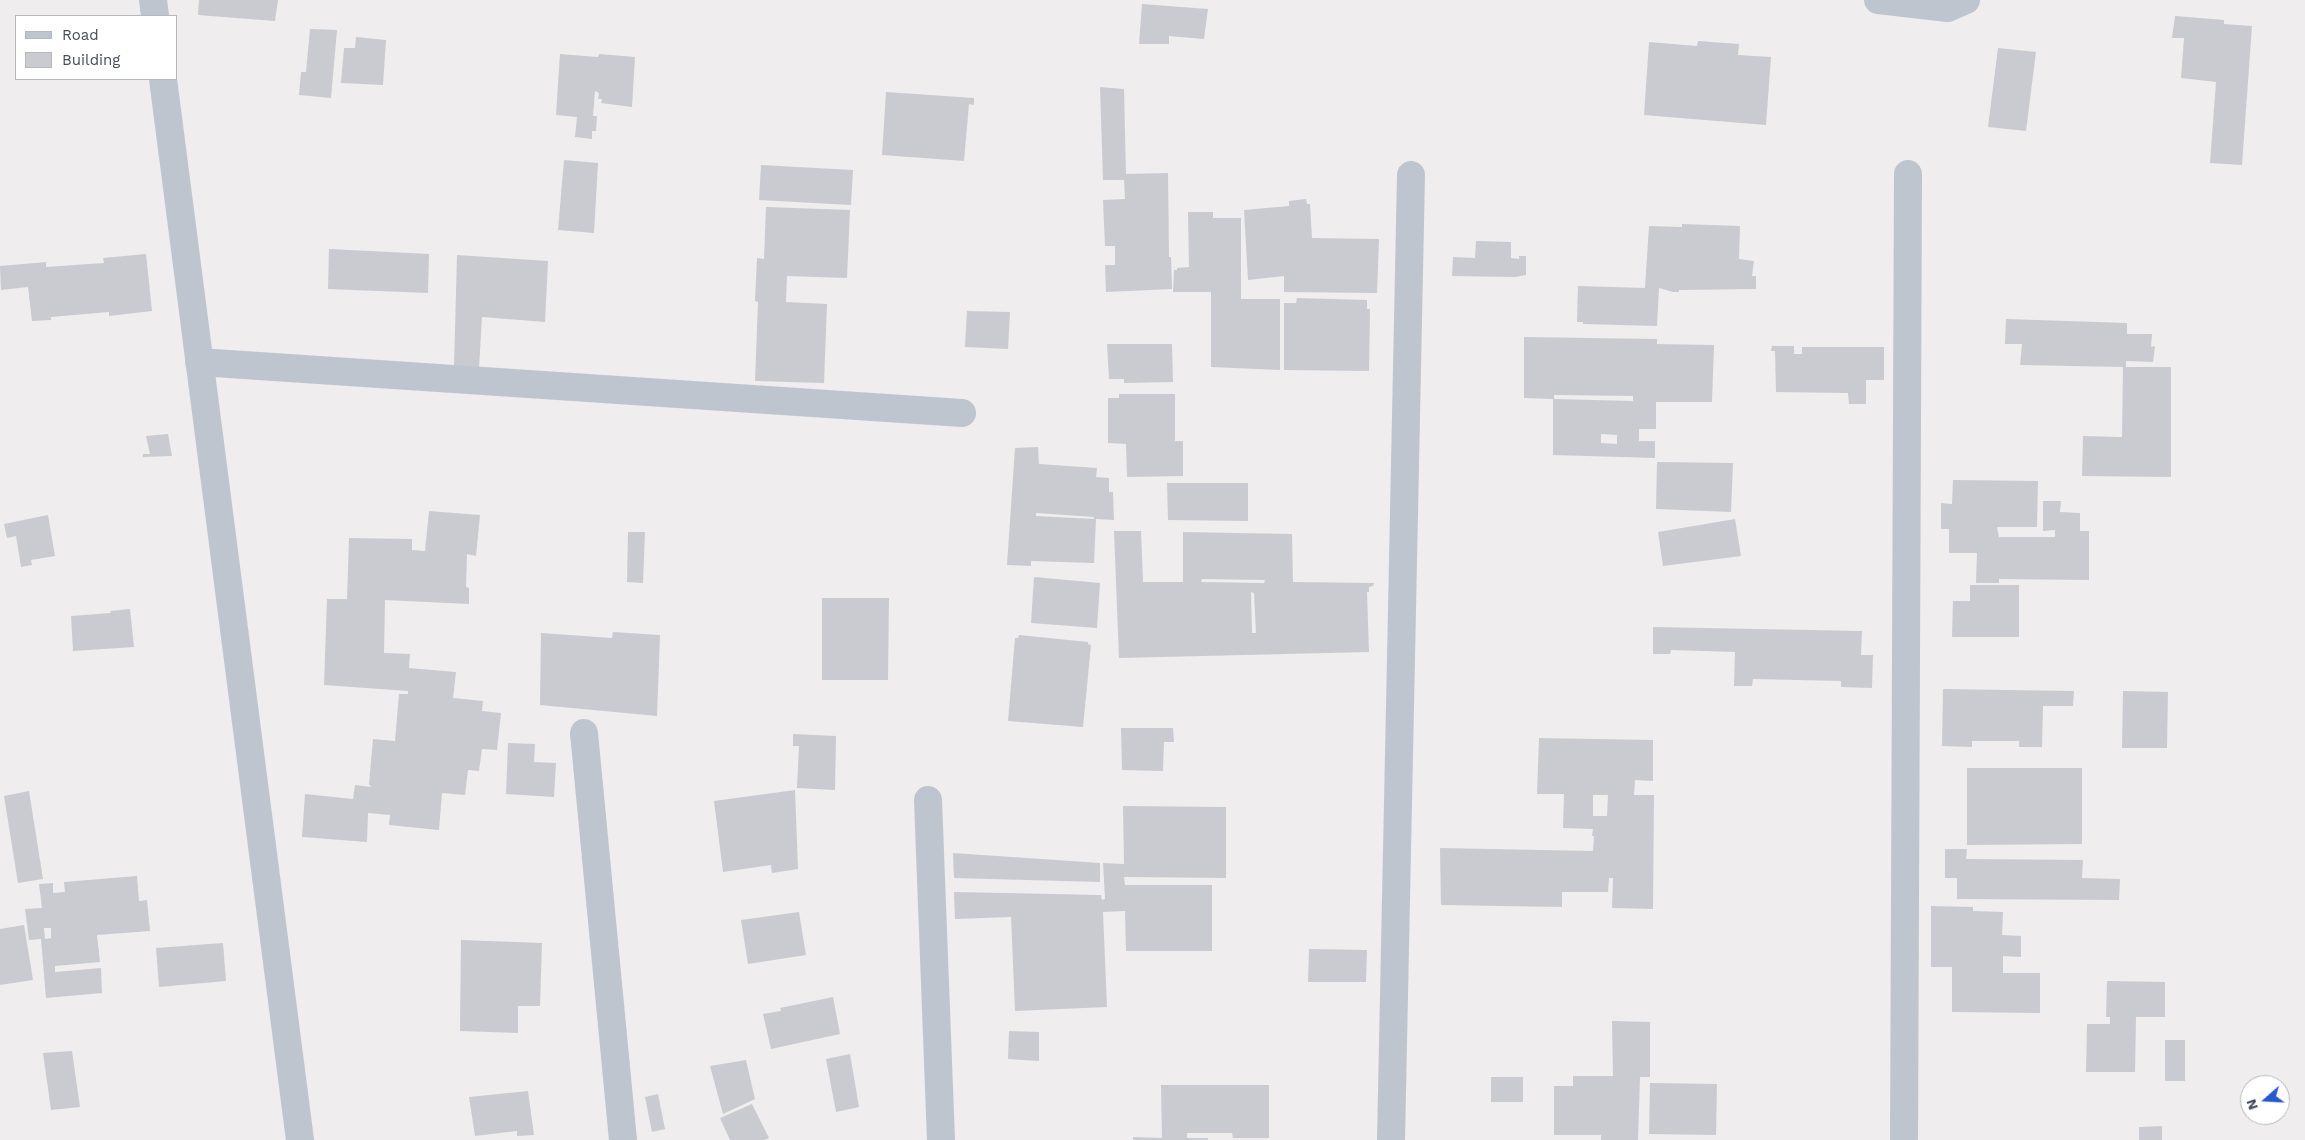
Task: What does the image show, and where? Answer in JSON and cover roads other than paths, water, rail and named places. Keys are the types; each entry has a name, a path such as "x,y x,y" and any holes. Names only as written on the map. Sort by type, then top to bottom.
{"street":[{"path":"153,0 155,15"},
{"path":"1878,0 1948,8 1966,0"},
{"path":"163,80 300,1140"},
{"path":"1904,1140 1908,174"},
{"path":"1391,1140 1411,176"},
{"path":"199,362 962,413"},
{"path":"584,733 623,1140"},
{"path":"928,800 941,1140"}]}
